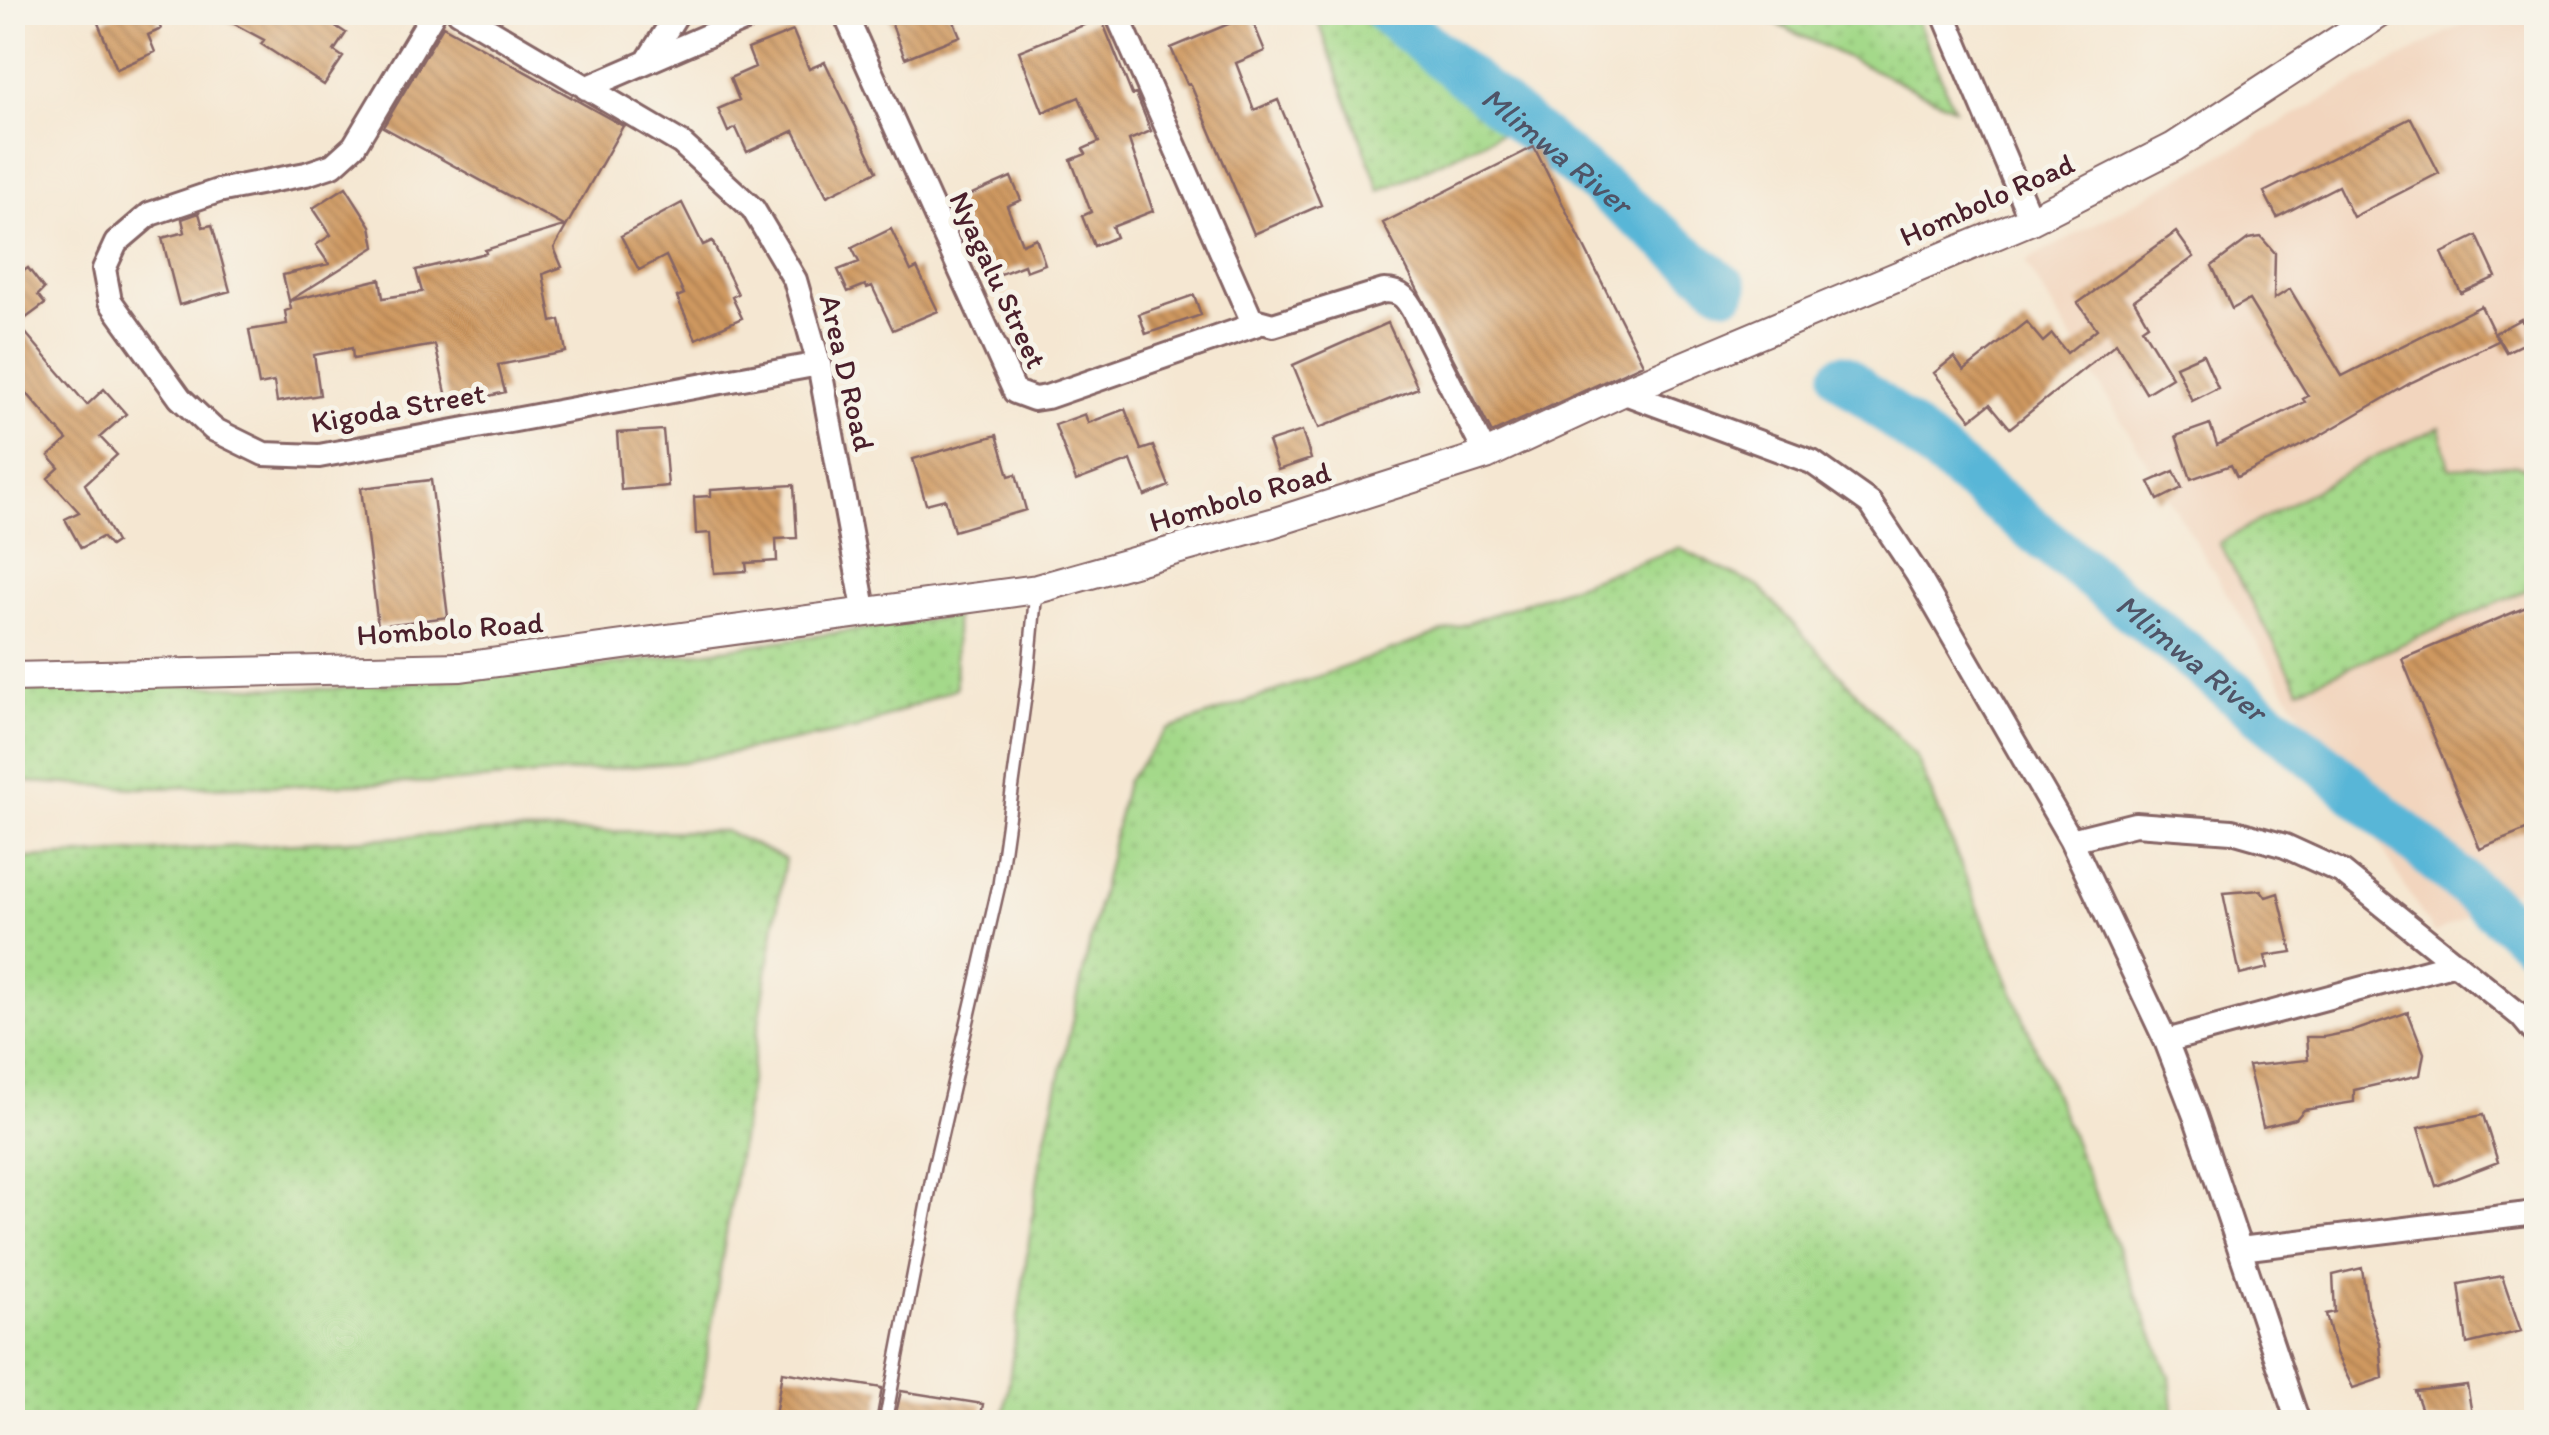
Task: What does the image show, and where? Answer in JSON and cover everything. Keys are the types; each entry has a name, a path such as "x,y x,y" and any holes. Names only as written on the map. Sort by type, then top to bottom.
{"street":[{"name":"Kigoda Street","path":"434,12 354,146 333,165 180,202 150,214 116,243 104,269 110,301 180,398 213,429 264,454 320,456 819,364"},
{"name":"Area D Road","path":"459,12 681,143 753,209 794,280 819,364 864,614"},
{"path":"647,61 678,12"},
{"path":"586,88 762,12"},
{"name":"Nyagalu Street","path":"844,12 1016,392 1034,399 1047,397 1260,323 1272,325 1384,291 1397,291 1415,314 1486,456"},
{"path":"1116,12 1244,307 1260,323"},
{"path":"1943,12 2031,220"},
{"name":"Hombolo Road","path":"12,677 461,666 1036,589 1272,523 1486,456 1622,392 2031,220 2174,147 2382,12"},
{"path":"1622,392 1812,462 1870,503 1917,574 2070,840 2166,1041 2298,1422"},
{"path":"2070,840 2134,824 2232,831 2285,846 2342,872 2521,1016 2536,1034"},
{"path":"2166,1041 2456,963"},
{"path":"2240,1248 2536,1213"}],"lane":[{"path":"885,1422 934,1168 999,885 1036,589"}],"shaded area":[{"path":"2483,13 2536,13 2536,879 2434,934 2025,262"}],"green space":[{"path":"1315,13 1358,13 1506,131 1380,191"},
{"path":"1753,13 1914,13 1954,108"},
{"path":"2440,427 2449,468 2516,465 2536,471 2536,586 2299,689 2219,543 2372,458"},
{"path":"1679,548 1759,587 1917,758 2170,1377 2174,1422 1003,1422 1040,1164 1126,782 1167,730"},
{"path":"955,616 956,688 857,729 683,762 459,782 141,788 13,781 12,681 330,689 604,666"},
{"path":"725,831 785,859 701,1392 692,1422 13,1422 13,859 491,832"}],"building":[{"path":"122,12 154,12 161,29 148,35 155,52 117,69 98,23"},
{"path":"212,12 314,12 346,33 334,51 343,57 324,85 261,44 264,40"},
{"path":"887,12 950,12 960,36 905,58"},
{"path":"1250,15 1265,51 1236,63 1254,110 1278,100 1321,205 1254,234 1190,83 1187,84 1171,48"},
{"path":"1101,18 1151,131 1129,140 1153,211 1112,227 1116,237 1094,246 1082,216 1091,212 1071,160 1086,154 1083,149 1099,142 1079,97 1043,112 1019,51"},
{"path":"443,26 623,126 554,248 562,267 543,274 552,322 560,320 566,352 498,365 505,392 449,406 435,345 353,359 352,348 314,355 320,395 277,402 274,382 259,385 249,330 287,324 285,311 291,309 289,301 380,279 383,298 422,292 416,270 486,253 485,250 564,226 383,127"},
{"path":"793,31 809,69 825,62 877,171 827,196 794,131 747,152 736,128 728,132 718,109 739,100 730,78 755,67 748,49"},
{"path":"2411,118 2439,173 2353,217 2338,186 2277,217 2264,192"},
{"path":"1534,147 1643,364 1492,433 1383,223"},
{"path":"1011,177 1021,200 1007,206 1022,244 1036,238 1045,264 1026,271 1024,265 993,277 953,202"},
{"path":"346,187 371,226 375,247 289,301 283,275 329,264 316,245 331,235 313,208"},
{"path":"682,203 703,245 712,241 738,294 732,297 742,318 696,339 677,297 684,294 666,256 639,270 621,236"},
{"path":"199,213 203,227 212,225 230,291 179,305 162,238 185,232 182,219"},
{"path":"891,229 911,271 917,268 938,311 893,330 872,286 848,292 838,270 859,262 852,248"},
{"path":"2176,232 2194,257 2134,300 2148,324 2142,328 2172,377 2146,393 2116,343 2010,428 1990,404 1971,419 1934,373 1954,357 1964,371 2026,322 2043,342 2052,334 2067,353 2097,329 2078,303"},
{"path":"2477,236 2496,277 2461,293 2442,253"},
{"path":"2261,237 2275,253 2274,299 2290,289 2342,376 2481,306 2498,341 2412,382 2316,438 2237,477 2231,465 2191,479 2176,436 2210,424 2217,445 2305,402 2303,399 2308,396 2249,300 2232,309 2212,266 2248,239"},
{"path":"28,268 44,289 38,295 45,304 18,324 87,405 104,389 126,414 100,437 117,455 85,484 116,542 110,546 102,537 81,548 65,519 79,512 48,478 59,468 49,456 67,440 12,376 12,279"},
{"path":"1194,295 1201,315 1146,334 1139,314"},
{"path":"2521,319 2531,340 2506,352 2495,333"},
{"path":"1388,323 1418,388 1319,428 1293,365"},
{"path":"2203,354 2218,388 2192,401 2176,366"},
{"path":"1125,409 1141,450 1153,446 1169,486 1145,496 1131,460 1076,481 1055,425 1085,414 1088,423"},
{"path":"663,430 668,486 621,490 617,433"},
{"path":"1302,431 1311,459 1278,470 1268,442"},
{"path":"997,435 1009,476 1016,474 1026,510 954,531 945,499 926,504 913,459"},
{"path":"2174,471 2182,488 2158,500 2149,482"},
{"path":"431,480 448,617 378,626 361,488"},
{"path":"794,485 797,538 776,539 777,561 746,563 747,571 714,573 711,533 696,534 694,497 711,496 711,490"},
{"path":"2536,603 2536,826 2480,849 2402,659"},
{"path":"2261,890 2266,897 2278,893 2292,952 2265,956 2268,968 2240,975 2223,893"},
{"path":"2408,1012 2424,1053 2420,1075 2354,1090 2354,1102 2304,1110 2296,1119 2263,1127 2248,1066 2308,1060 2306,1037 2354,1031"},
{"path":"2483,1115 2498,1162 2436,1186 2418,1128"},
{"path":"2362,1268 2367,1304 2380,1343 2383,1378 2353,1388 2336,1353 2326,1314 2335,1312 2333,1275"},
{"path":"2502,1276 2521,1331 2467,1344 2459,1284"},
{"path":"782,1372 882,1388 876,1422 774,1422"},
{"path":"2467,1385 2473,1420 2426,1422 2415,1391"},
{"path":"901,1391 983,1404 980,1422 894,1422"}],"waterway":[{"name":"Mlimwa River","path":"1386,12 1726,288"},
{"name":"Mlimwa River","path":"1843,376 2324,765 2536,945"}]}
